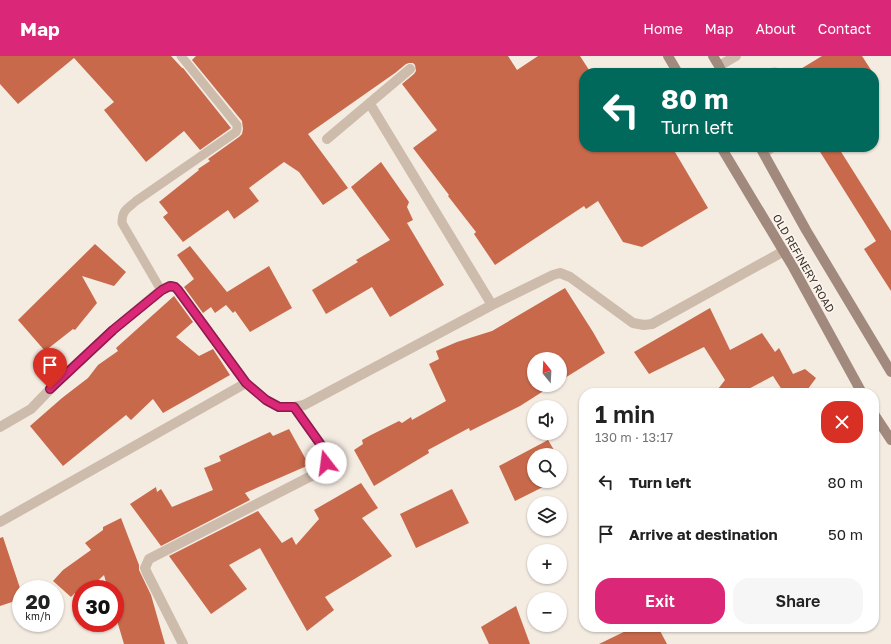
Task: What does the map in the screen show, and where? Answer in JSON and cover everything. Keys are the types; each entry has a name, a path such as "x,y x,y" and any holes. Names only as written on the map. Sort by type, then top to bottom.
{"main road":[{"path":"668,56 675,68"},
{"path":"713,56 720,68"},
{"name":"OLD REFINERY ROAD","path":"724,152 784,251 859,388"},
{"name":"OLD REFINERY ROAD","path":"763,152 806,230 891,372"},
{"path":"879,422 891,440"}],"street":[{"path":"722,68 736,56"},
{"path":"328,140 410,69"},
{"path":"370,104 492,305"},
{"path":"0,428 31,409 60,379 113,330 162,290 170,286 175,287 178,290 246,383 266,400 279,407 294,407 304,405 492,305 553,275 560,273 570,277 633,323 644,325 652,324 784,251"},
{"path":"0,522 246,383"},
{"path":"183,644 145,568 149,560 323,470 326,463 326,452 294,407"}],"lane":[{"path":"162,290 122,223 122,215 125,210 136,201 236,132 238,129 237,125 181,56"}],"building":[{"path":"0,56 171,56 183,68 231,128 200,150 184,131 146,162 104,110 114,102 74,58 18,104 0,84"},
{"path":"196,56 508,56 517,70 538,56 580,56 588,68 579,68 579,152 675,152 708,208 642,247 623,242 598,201 586,209 584,206 495,265 474,234 476,232 413,148 437,130 402,84 416,71 415,65 413,63 409,63 308,134 348,188 323,205 299,172 284,162 249,188 259,201 234,219 228,210 183,242 163,217 168,213 159,202 199,170 198,169 210,161 208,159 239,137 242,134 243,129 242,121 192,60"},
{"path":"822,56 862,56 870,68 802,68"},
{"path":"820,152 841,152 891,231 891,291 864,249 876,241"},
{"path":"381,162 409,202 407,207 413,220 407,223 444,285 390,317 372,287 326,314 312,290 358,262 356,260 390,240 351,187"},
{"path":"95,244 126,272 114,286 82,276 97,303 75,330 73,329 45,351 18,320"},
{"path":"190,246 227,292 269,266 292,308 250,332 235,311 233,313 226,305 215,313 211,307 203,313 184,287 194,279 177,255"},
{"path":"565,288 605,353 567,377 567,352 527,352 527,392 542,392 527,400 520,406 470,431 469,428 428,450 429,453 374,486 354,450 363,444 362,440 371,435 399,421 402,423 411,417 412,420 446,401 429,364 439,359 436,351 457,342 492,331"},
{"path":"174,296 193,322 176,337 199,356 213,349 230,375 163,413 153,399 131,420 126,415 63,466 30,426 88,378 98,365 118,351 116,348"},
{"path":"710,308 730,350 762,333 775,352 779,348 793,374 805,369 816,378 809,388 781,388 773,376 750,388 719,388 725,380 704,347 649,374 634,352"},
{"path":"289,429 309,465 245,493 250,500 161,546 130,504 156,487 157,492 161,489 172,507 213,490 204,468 221,461 219,456 270,432 273,436"},
{"path":"548,440 553,448 533,448"},
{"path":"527,451 527,488 541,488 515,501 499,466"},
{"path":"361,483 378,508 362,518 392,556 325,597 334,610 307,631 260,548 229,565 247,589 211,614 169,556 258,511 282,543 292,537 296,545 319,519 314,510"},
{"path":"452,489 469,523 416,548 400,514"},
{"path":"121,518 139,565 139,570 151,595 165,644 124,644 120,632 124,632 124,580 105,580 104,575 99,580 72,580 71,597 64,591 64,580 54,580 63,570 91,550 85,543 103,530 103,527"},
{"path":"3,537 17,580 12,580 12,602 0,606 0,538"},
{"path":"516,606 530,644 489,644 481,627"},
{"path":"624,632 661,632 667,644 599,644"}],"route":[{"path":"50,389 113,330 162,290 170,286 175,287 246,383 266,400 279,407 294,407 326,452 326,463"}]}
